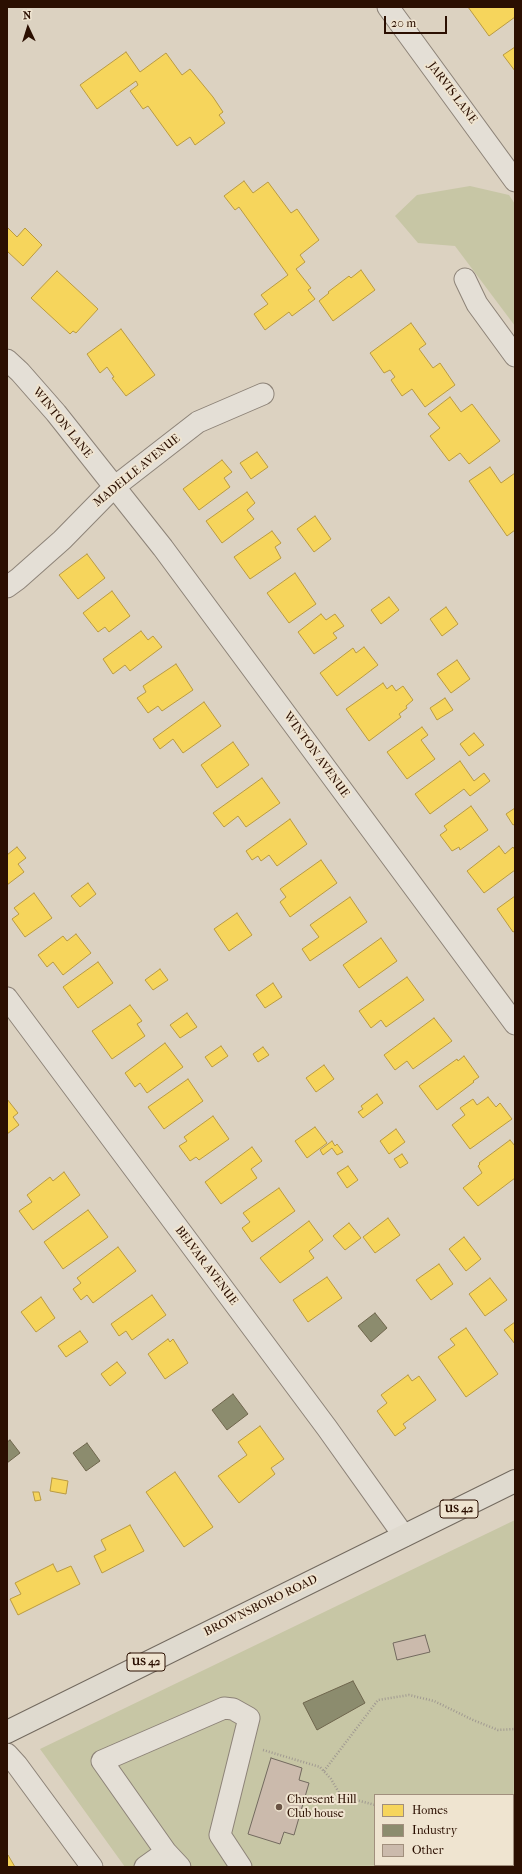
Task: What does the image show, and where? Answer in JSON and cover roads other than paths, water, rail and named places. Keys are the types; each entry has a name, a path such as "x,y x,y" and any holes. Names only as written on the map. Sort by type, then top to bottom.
{"main road":[{"name":"BROWNSBORO ROAD","path":"7,1732 515,1481"}],"street":[{"name":"JARVIS LANE","path":"388,7 506,154 515,181"},
{"path":"465,279 477,304 515,356"},
{"name":"WINTON LANE","path":"7,360 20,372 56,413 114,488"},
{"name":"MADELLE AVENUE","path":"7,587 62,540 114,488 198,422 263,394"},
{"name":"WINTON AVENUE","path":"114,488 163,548 515,1024"},
{"name":"BELVAR AVENUE","path":"7,998 327,1428 404,1536"},
{"path":"145,1867 173,1859 102,1761 224,1708 233,1709 249,1718 220,1836 241,1867"},
{"path":"7,1754 92,1867"}],"place":[{"name":"Chresent Hill Club house","path":"279,1807"}]}
